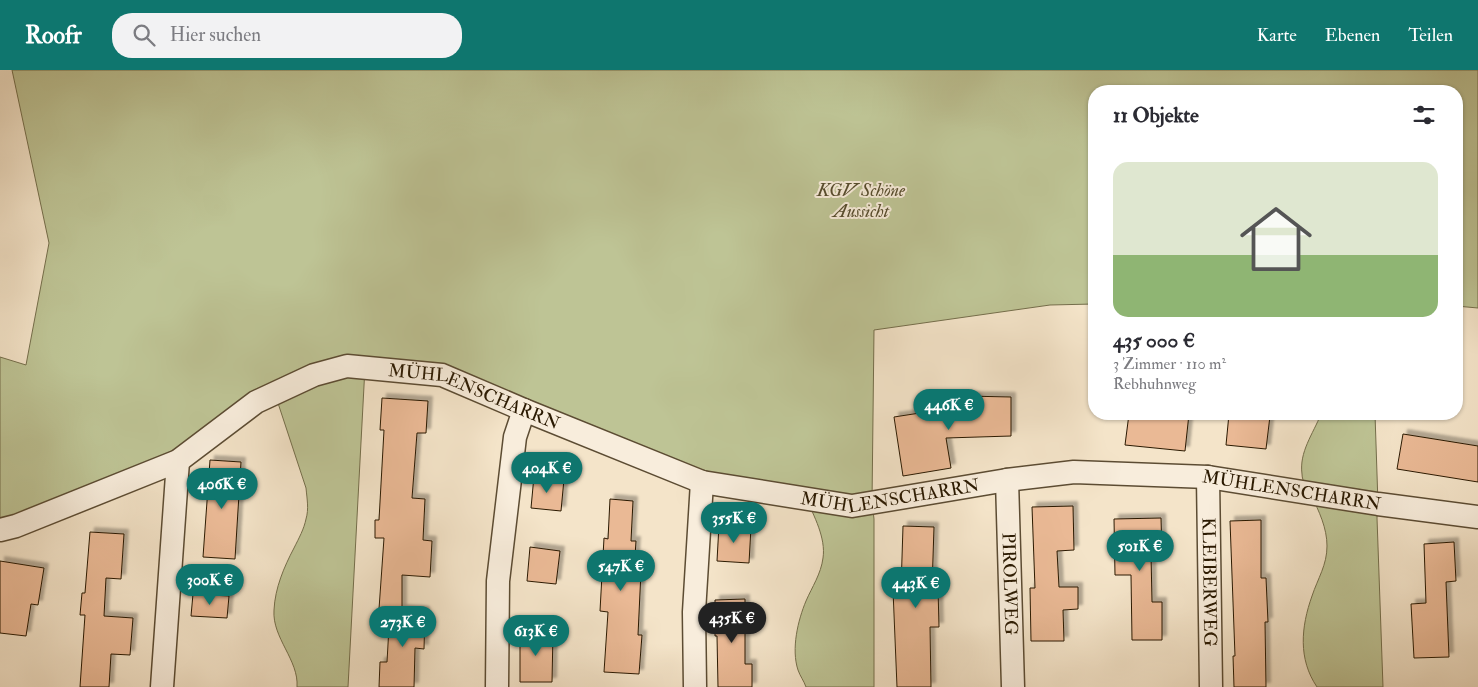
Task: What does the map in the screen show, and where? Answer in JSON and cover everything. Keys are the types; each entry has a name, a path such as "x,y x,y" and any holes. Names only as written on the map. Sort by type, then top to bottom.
{"street":[{"name":"MÜHLENSCHARRN","path":"0,530 16,526 178,461 256,402 314,376 347,366 442,375 702,482 852,506 1008,480 1074,472 1208,477 1378,504 1478,517"},
{"path":"497,687 498,581 515,437 524,410"},
{"path":"162,687 178,461"},
{"name":"KLEIBERWEG","path":"1208,477 1211,687"},
{"name":"PIROLWEG","path":"1008,480 1013,687"},
{"path":"696,687 694,612 702,482"}],"green space":[{"name":"KGV Schöne Aussicht","path":"12,70 1478,70 1478,308 1463,307 1463,85 1088,85 1088,304 1050,305 874,330 872,502 874,519 874,687 806,687 798,670 795,644 800,617 823,558 823,543 819,527 806,498 702,482 442,375 365,367 348,687 297,687 297,677 294,668 274,620 276,594 287,563 305,523 307,511 306,488 275,394 178,461 0,530 0,357 26,365 49,243"},
{"path":"1318,420 1375,420 1383,687 1317,687 1307,665 1303,643 1305,619 1324,565 1327,553 1327,539 1317,507 1302,477 1303,458 1307,443"}],"building":[{"path":"965,396 1011,397 1011,436 946,438 951,468 903,476 894,417 965,406"},
{"path":"382,398 428,401 426,433 417,433 412,498 425,499 423,540 432,541 430,577 402,575 402,609 379,609 384,538 375,538 375,520 379,520 384,430 380,430"},
{"path":"1128,420 1188,420 1185,451 1125,445"},
{"path":"1228,420 1270,420 1266,449 1226,445"},
{"path":"1403,434 1478,446 1478,482 1397,469"},
{"path":"210,460 241,462 235,559 203,557"},
{"path":"534,476 564,479 561,511 531,508"},
{"path":"610,499 633,501 631,541 636,541 634,571 641,571 638,635 642,635 639,674 604,672 608,612 600,611 604,538 608,539"},
{"path":"1073,506 1074,550 1057,551 1059,587 1078,587 1078,609 1063,610 1064,641 1031,641 1030,588 1035,588 1032,507"},
{"path":"1161,518 1162,554 1151,554 1152,602 1162,602 1162,640 1132,640 1131,575 1115,575 1114,519"},
{"path":"1261,520 1261,578 1266,578 1268,622 1265,622 1266,687 1234,687 1233,656 1235,656 1230,521"},
{"path":"719,525 751,527 749,563 717,561"},
{"path":"903,526 934,527 932,588 938,588 939,627 930,627 931,687 897,687 893,590 901,589"},
{"path":"90,532 124,534 121,579 106,578 104,616 133,618 130,655 111,654 109,687 80,687 85,615 80,615 82,593 85,593"},
{"path":"1454,542 1456,581 1446,582 1449,657 1414,658 1411,604 1426,603 1424,544"},
{"path":"530,547 560,551 556,584 527,581"},
{"path":"0,561 44,568 38,605 31,604 26,636 0,633"},
{"path":"193,594 229,596 227,618 191,616"},
{"path":"745,599 745,664 752,664 752,687 718,687 715,600"},
{"path":"390,609 425,611 424,649 415,648 414,687 379,687 380,662 387,662"},
{"path":"520,632 553,632 552,682 520,682"}]}
